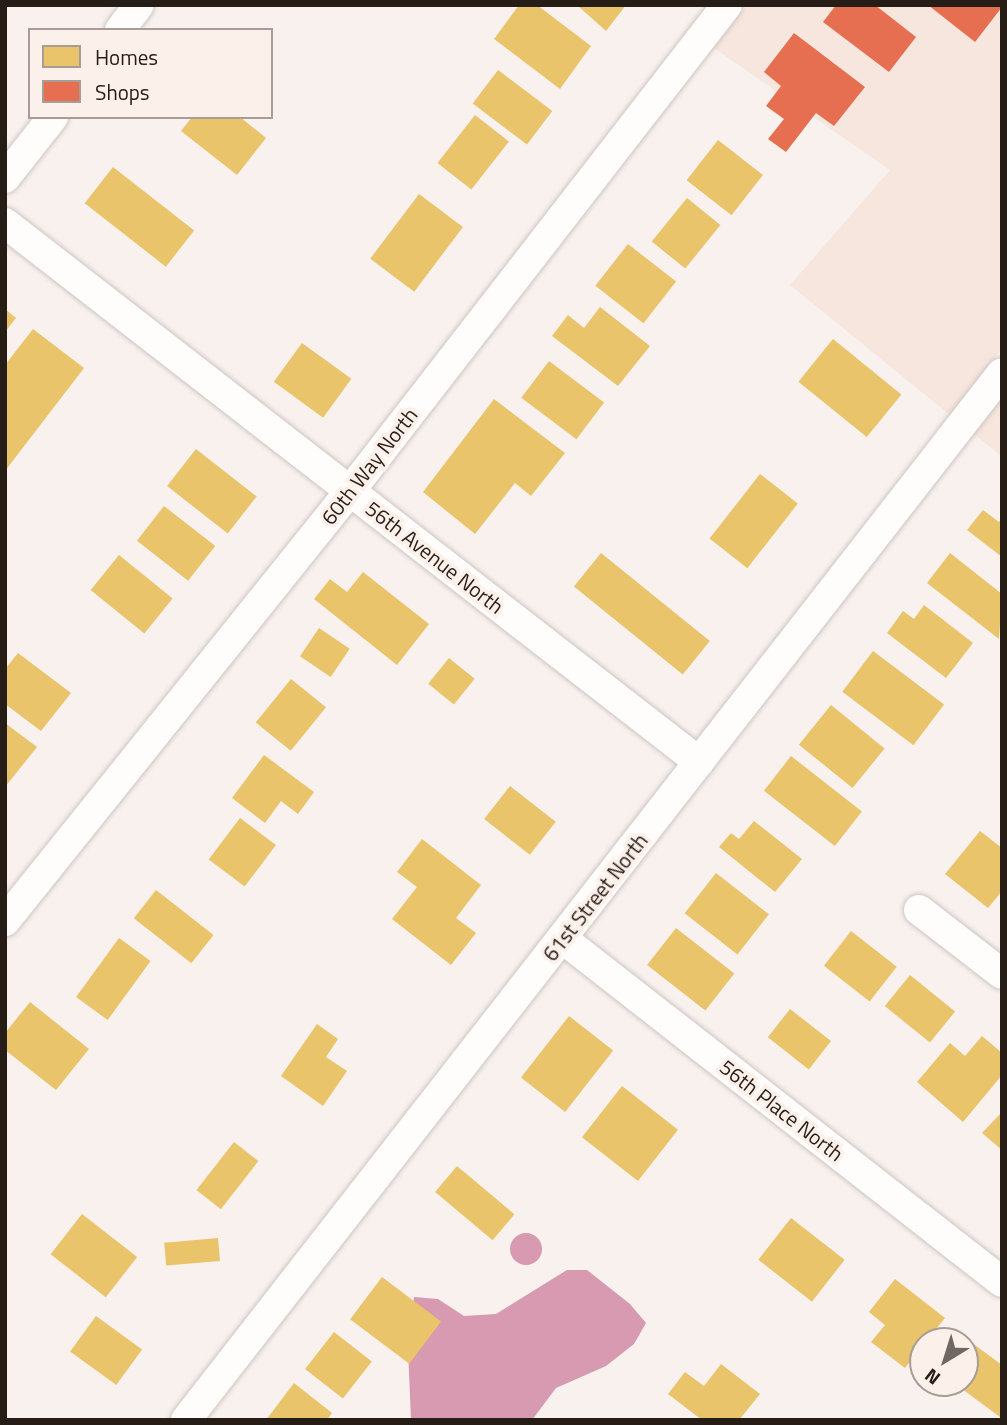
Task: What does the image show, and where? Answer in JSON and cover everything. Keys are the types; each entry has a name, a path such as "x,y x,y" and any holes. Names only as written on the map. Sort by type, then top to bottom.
{"street":[{"path":"122,28 139,5"},
{"name":"60th Way North","path":"5,921 350,491 727,5"},
{"path":"5,178 51,119"},
{"name":"56th Avenue North","path":"5,223 699,762"},
{"name":"61st Street North","path":"186,1420 1002,373"},
{"path":"919,910 1002,974"},
{"name":"56th Place North","path":"562,939 1002,1282"}],"shaded area":[{"path":"747,5 1002,5 1002,348 950,415 790,285 890,170 714,48"},
{"path":"1002,398 1002,457 974,434"},
{"path":"526,1233 537,1238 542,1249 537,1260 526,1265 515,1260 510,1249 515,1238"},
{"path":"567,1270 587,1270 630,1304 646,1323 634,1344 606,1366 556,1388 532,1420 411,1420 408,1349 414,1297 438,1299 464,1316 496,1314"}],"building: Homes":[{"path":"519,5 537,5 591,46 560,89 494,39"},
{"path":"577,5 626,5 606,31"},
{"path":"498,70 552,111 527,144 473,104"},
{"path":"475,115 509,141 471,190 437,163"},
{"path":"190,119 242,119 266,138 237,175 181,131"},
{"path":"718,140 763,175 732,215 687,180"},
{"path":"113,167 194,230 166,267 85,203"},
{"path":"419,194 463,227 414,292 370,259"},
{"path":"687,198 720,225 685,269 652,242"},
{"path":"628,244 676,282 643,323 595,286"},
{"path":"600,307 650,346 618,386 552,336 568,315 584,328"},
{"path":"5,309 16,318 5,332"},
{"path":"33,329 84,368 5,471 5,365"},
{"path":"833,339 901,394 867,437 798,382"},
{"path":"302,343 351,379 323,418 274,382"},
{"path":"549,361 604,403 576,439 521,398"},
{"path":"494,399 565,453 531,496 515,483 475,534 423,492"},
{"path":"196,449 257,496 228,533 167,486"},
{"path":"760,474 798,504 747,568 710,539"},
{"path":"164,506 215,546 188,581 137,541"},
{"path":"983,510 999,522 1002,518 1002,557 967,530"},
{"path":"601,553 710,641 683,675 574,586"},
{"path":"950,553 1002,594 999,639 927,583"},
{"path":"119,555 173,598 144,633 91,590"},
{"path":"363,572 429,624 397,665 314,599 330,579 347,592"},
{"path":"924,605 973,643 946,678 887,633 903,611 914,619"},
{"path":"319,628 350,649 331,677 300,656"},
{"path":"873,651 944,705 913,745 842,692"},
{"path":"18,653 71,693 41,731 5,704 5,669"},
{"path":"449,658 475,679 454,704 428,684"},
{"path":"291,679 326,707 291,751 256,723"},
{"path":"831,705 885,748 853,788 799,745"},
{"path":"5,723 37,747 5,787"},
{"path":"264,755 314,792 298,814 281,801 265,823 232,798"},
{"path":"791,756 862,811 835,846 764,791"},
{"path":"510,786 556,822 530,855 484,819"},
{"path":"240,818 276,845 245,887 209,860"},
{"path":"754,821 802,859 775,892 719,847 731,833 739,839"},
{"path":"980,831 1002,848 1002,891 988,908 945,874"},
{"path":"422,839 481,885 456,918 476,933 451,965 392,919 417,887 397,872"},
{"path":"716,873 769,914 737,954 685,913"},
{"path":"156,890 214,935 191,963 134,918"},
{"path":"676,928 734,974 705,1011 647,965"},
{"path":"851,931 897,967 870,1001 824,966"},
{"path":"119,938 151,961 108,1020 76,997"},
{"path":"910,975 955,1012 930,1043 885,1006"},
{"path":"30,1002 89,1049 56,1090 5,1050 5,1033"},
{"path":"790,1009 831,1041 809,1069 768,1037"},
{"path":"569,1016 613,1050 565,1112 521,1077"},
{"path":"317,1024 338,1039 326,1057 347,1071 323,1106 281,1076"},
{"path":"982,1036 1002,1053 1002,1075 963,1122 917,1082 950,1043 965,1056"},
{"path":"622,1086 678,1130 638,1181 582,1137"},
{"path":"1002,1112 1002,1150 982,1133"},
{"path":"234,1142 258,1161 221,1209 196,1190"},
{"path":"457,1166 514,1214 493,1240 435,1192"},
{"path":"82,1214 137,1257 106,1297 51,1254"},
{"path":"791,1218 845,1260 812,1302 758,1260"},
{"path":"218,1238 220,1261 166,1266 164,1243"},
{"path":"382,1277 441,1322 409,1364 350,1319"},
{"path":"895,1279 945,1318 938,1327 909,1327 909,1363 905,1368 871,1342 885,1325 869,1312"},
{"path":"96,1316 142,1350 116,1385 70,1352"},
{"path":"334,1332 372,1362 343,1399 305,1369"},
{"path":"979,1348 1002,1365 1000,1417 973,1397 979,1397"},
{"path":"721,1364 760,1394 739,1420 702,1420 668,1394 685,1372 704,1386"},
{"path":"294,1383 332,1413 327,1420 266,1420"}],"building: Shops":[{"path":"836,5 875,5 916,37 889,72 823,22"},
{"path":"928,5 1002,5 1002,7 975,42"},
{"path":"794,33 865,87 834,126 816,113 786,152 768,139 784,119 766,106 781,86 764,72"}]}
